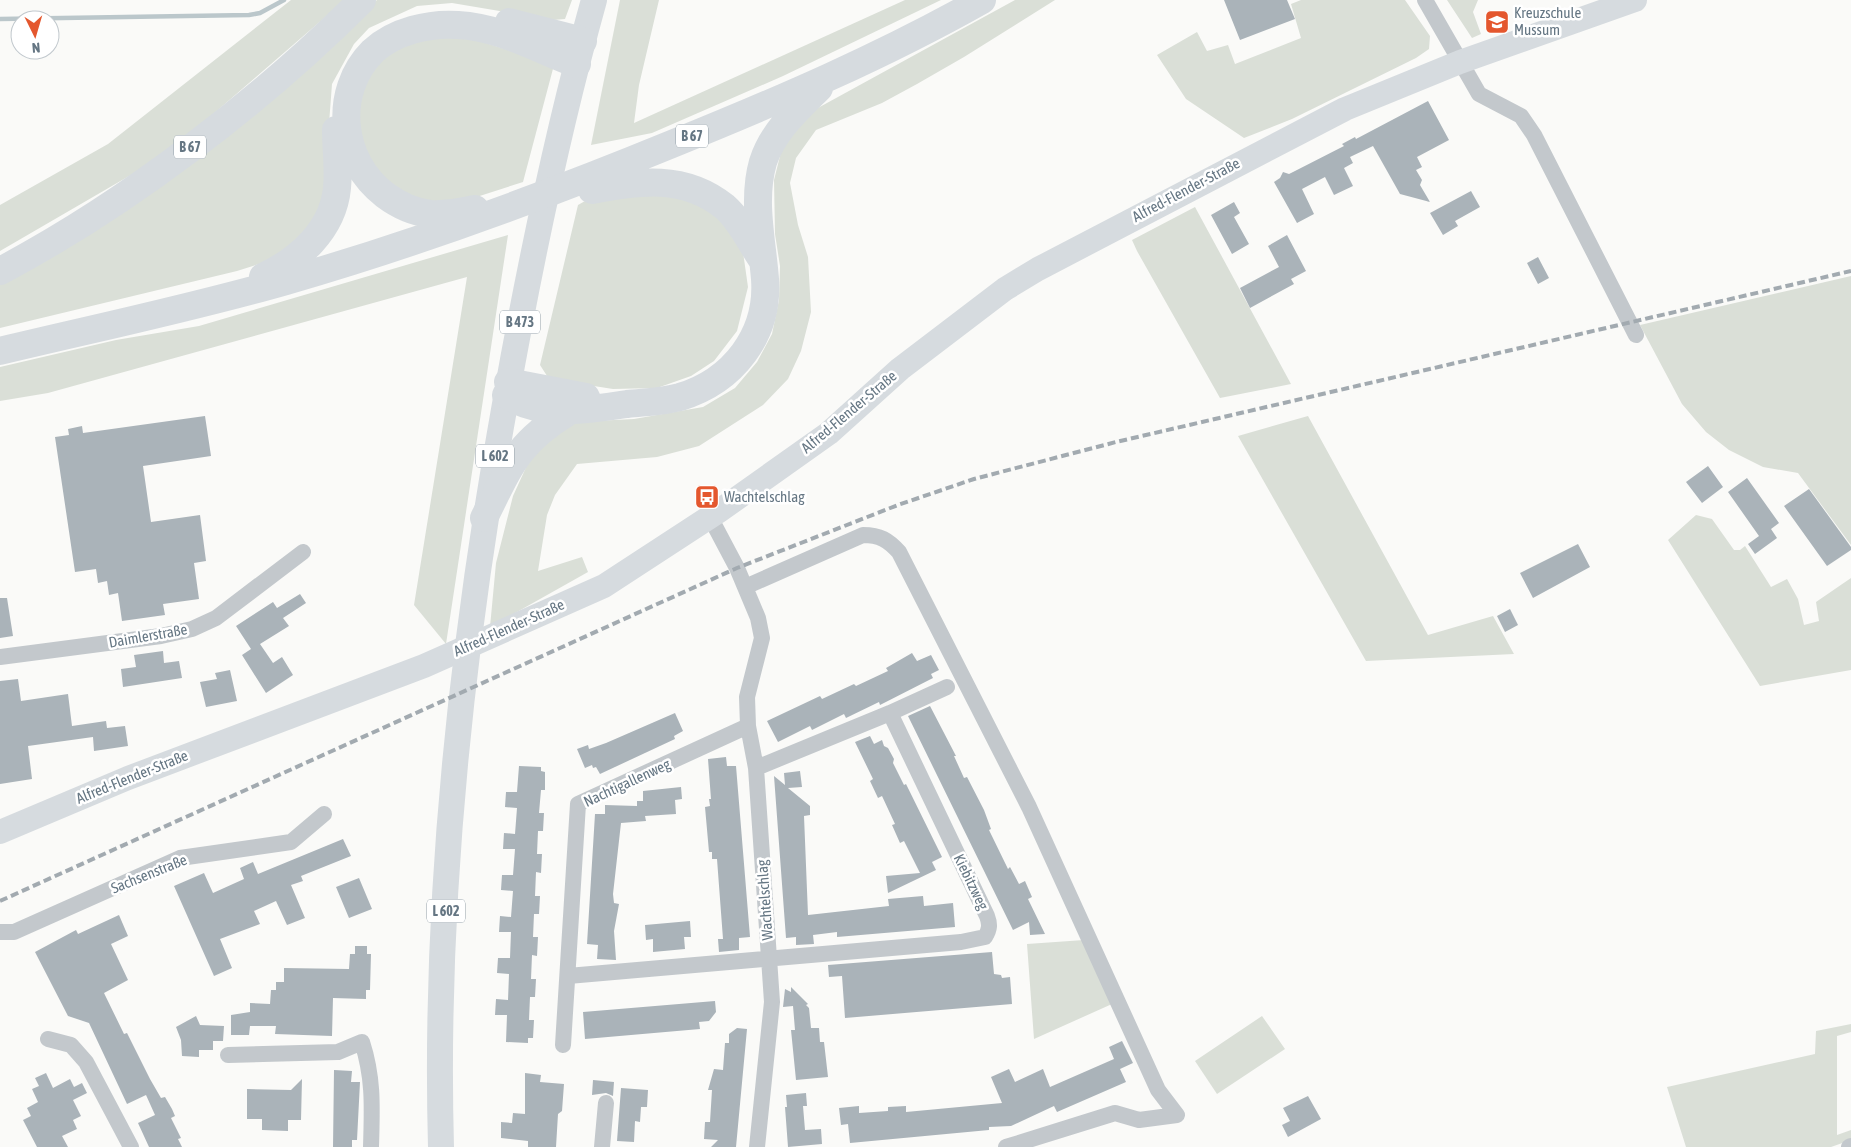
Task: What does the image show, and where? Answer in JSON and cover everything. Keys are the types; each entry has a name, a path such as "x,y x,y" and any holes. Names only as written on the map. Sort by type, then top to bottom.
{"highway":[{"name":"B 67","path":"0,271 80,224 159,171 301,58 362,0"},
{"name":"B 67","path":"0,351 201,304 368,256 534,200 726,122 830,76 982,0"},
{"path":"201,304 267,275 295,259 323,229 332,209 337,190 336,108 341,84 352,60 369,42 394,24 421,15 461,13 526,26 580,53"},
{"path":"580,53 485,29 458,25 430,25 397,35 374,51 352,84 347,104 348,140 360,170 375,188 390,199 407,208 430,214 459,212 554,198 635,182 680,184 705,195 725,207 762,261"},
{"path":"507,388 519,403 535,408 568,412 664,400 687,394 710,385 736,365 752,341 761,319 765,296 758,206 763,162 772,140 786,121 830,76"},
{"path":"507,388 630,404"},
{"path":"484,518 516,455 533,437 568,412"}],"main road":[{"name":"B 473","path":"507,388 531,261 558,139 594,0"},
{"name":"L 602","path":"441,1147 441,1003 448,847 458,720 484,518 507,388"}],"street":[{"path":"1425,0 1479,94 1521,116 1534,135 1636,335"},
{"name":"Alfred-Flender-Straße","path":"0,832 128,778 424,666 604,586 710,517 829,433 900,369 1005,288 1075,248 1336,113 1460,62 1635,0"},
{"name":"Wachtelschlag","path":"710,517 745,586 758,618 762,638 747,697 748,726 756,768 772,1002 757,1147"},
{"path":"745,586 863,535 877,535 889,541 899,552 1029,807 1158,1090 1177,1115 1139,1120 1115,1113 1006,1147"},
{"name":"Daimlerstraße","path":"0,657 161,636 192,629 216,618 302,552"},
{"path":"756,768 890,713 947,687"},
{"name":"Kiebitzweg","path":"769,958 976,940 984,937 989,931 990,924 987,916 890,713"},
{"name":"Nachtigallenweg","path":"562,1046 578,804 748,726"},
{"name":"Sachsenstraße","path":"0,932 14,932 180,858 291,842 324,814"},
{"path":"568,976 769,958"},
{"path":"48,1039 71,1045 86,1062 131,1147"},
{"path":"228,1054 338,1052 362,1042 370,1067 372,1087 371,1147"},
{"path":"602,1147 606,1103"}],"shaded area":[{"path":"291,0 345,0 167,154 0,251 0,205 108,144"},
{"path":"377,0 572,0 565,19 553,20 452,3 417,6 369,28 354,44 332,84 322,217 284,256 237,271 0,328 0,278 333,39"},
{"path":"620,0 659,0 639,85 634,123 905,0 941,0 783,76 652,133 591,145"},
{"path":"1015,0 1055,0 917,84 882,103 816,130 796,158 790,183 798,225 808,257 811,312 801,351 788,379 763,405 699,446 657,457 577,464 555,495 547,515 538,571 582,557 588,572 490,627 496,563 513,496 533,452 575,422 634,419 703,407 735,388 757,362 772,334 779,300 780,266 775,234 774,180 781,152 790,133 816,109"},
{"path":"1301,0 1405,0 1430,36 1429,49 1416,58 1292,119 1244,138 1186,99 1157,55 1197,32 1207,51 1228,45 1235,64 1301,38 1291,4"},
{"path":"1447,0 1478,0 1473,12 1481,34 1472,38"},
{"path":"446,30 554,65 523,182 461,202 427,204 381,180 357,141 360,86 379,57"},
{"path":"659,194 690,199 713,214 727,225 743,252 748,287 737,331 714,361 691,376 657,388 613,389 549,379 540,365 578,205 585,201"},
{"path":"1195,207 1291,384 1220,398 1137,251 1132,240"},
{"path":"508,235 446,644 414,605 467,277 48,393 0,401 0,367 116,340 199,326"},
{"path":"1851,276 1851,545 1798,473 1763,467 1729,450 1706,432 1682,404 1640,325"},
{"path":"1308,416 1428,635 1493,616 1514,654 1366,661 1238,436"},
{"path":"1696,515 1712,519 1734,550 1740,550 1745,546 1771,587 1787,579 1798,599 1804,625 1819,621 1816,602 1851,578 1851,670 1760,686 1668,540"},
{"path":"1084,940 1112,1004 1034,1039 1027,944"},
{"path":"1262,1016 1285,1049 1217,1094 1195,1061"},
{"path":"1851,1024 1851,1032 1837,1036 1837,1135 1851,1130 1851,1140 1831,1147 1686,1147 1667,1087 1815,1054 1816,1031"}],"building":[{"path":"1224,0 1287,0 1295,19 1240,40"},
{"path":"1428,101 1449,140 1417,157 1422,167 1416,170 1422,180 1420,185 1430,202 1400,194 1373,146 1350,157 1353,163 1344,168 1353,186 1334,195 1325,177 1302,189 1314,214 1297,223 1274,182 1280,178 1283,172 1289,174 1344,146 1342,144 1355,137 1356,139"},
{"path":"1471,191 1480,207 1455,221 1458,226 1443,235 1430,213"},
{"path":"1234,202 1240,213 1234,217 1249,244 1232,254 1211,215"},
{"path":"1287,235 1306,271 1291,279 1294,284 1250,308 1240,288 1279,267 1268,246"},
{"path":"1538,257 1549,278 1538,284 1527,263"},
{"path":"205,416 211,456 143,466 151,522 200,515 206,561 194,563 199,599 163,604 165,615 122,621 118,593 109,595 107,581 98,583 96,569 75,572 55,437 69,435 68,429 82,426 83,433"},
{"path":"1708,466 1723,487 1702,503 1686,482"},
{"path":"1747,478 1779,523 1771,529 1777,538 1755,554 1748,544 1759,536 1728,492"},
{"path":"1809,489 1851,547 1851,550 1827,566 1784,506"},
{"path":"1578,544 1590,567 1533,598 1520,573"},
{"path":"300,594 306,603 283,618 289,626 260,644 273,663 282,657 293,675 266,693 242,655 251,649 236,626 273,602 277,608"},
{"path":"0,598 7,598 13,636 0,638"},
{"path":"1510,609 1518,625 1505,632 1497,616"},
{"path":"163,651 164,663 179,661 182,678 123,687 121,669 136,667 134,655"},
{"path":"912,653 917,661 931,655 939,670 931,674 933,678 880,705 879,702 846,718 844,714 812,730 810,726 778,742 767,721 820,696 822,699 888,671 886,668"},
{"path":"230,670 237,701 206,707 200,682 217,679 215,673"},
{"path":"18,679 21,701 68,694 72,726 106,721 107,728 125,726 128,746 94,751 93,737 28,746 32,779 0,784 0,681"},
{"path":"930,706 956,756 954,756 964,778 967,777 984,810 991,829 989,830 1008,869 1010,867 1019,884 1025,881 1032,897 1028,899 1045,934 1030,935 1029,922 1013,930 908,716"},
{"path":"675,713 683,731 674,736 675,739 600,774 596,767 593,768 592,765 585,768 577,749 588,745 589,749 606,743"},
{"path":"870,736 874,744 882,740 884,746 888,748 894,759 893,763 904,785 906,784 942,857 932,862 936,870 888,893 886,876 920,873 904,841 900,843 892,825 895,824 882,796 878,798 870,781 873,779 855,742"},
{"path":"726,757 727,766 736,766 750,937 739,938 739,950 719,952 718,939 723,939 717,859 712,859 712,852 709,852 705,807 710,806 709,799 711,799 708,759"},
{"path":"519,766 541,767 541,771 545,772 545,790 541,790 539,813 544,813 543,831 538,831 537,854 542,854 541,873 536,872 535,896 540,896 539,914 534,914 533,937 538,937 537,956 532,955 531,979 536,979 535,997 530,997 529,1020 534,1020 533,1038 528,1038 528,1043 506,1042 507,1015 495,1015 496,999 508,1000 509,974 497,973 498,958 510,958 511,932 499,932 500,916 511,917 513,891 501,890 502,875 513,875 515,849 503,849 504,833 515,834 517,808 505,807 506,792 517,792"},
{"path":"800,771 802,787 788,788 810,806 810,815 804,816 808,915 889,906 888,899 923,896 924,906 953,903 955,927 837,937 837,932 813,935 814,944 796,945 796,937 786,938 774,776 785,785 784,773"},
{"path":"681,787 682,799 675,800 676,814 645,816 646,821 621,823 613,894 614,903 619,904 614,931 616,960 597,959 598,945 587,944 595,814 605,814 605,805 637,806 637,801 643,801 643,791"},
{"path":"343,839 351,856 301,876 303,881 291,885 305,918 287,925 276,901 254,911 260,924 220,939 232,968 214,976 174,886 204,873 213,893 244,879 240,868 253,862 258,874"},
{"path":"359,878 372,909 349,918 336,887"},
{"path":"119,915 128,936 111,944 128,980 104,993 124,1034 127,1033 161,1098 165,1097 172,1109 175,1116 171,1118 181,1138 178,1139 182,1147 149,1147 138,1123 155,1115 146,1095 127,1104 89,1023 68,1016 35,952 76,930 78,934"},
{"path":"690,921 691,937 684,937 685,949 653,952 653,939 646,940 645,925"},
{"path":"355,946 367,946 367,954 371,954 370,990 366,990 366,999 333,998 332,1036 275,1034 276,1026 250,1026 249,1035 231,1035 231,1015 250,1012 250,1003 270,1004 271,990 276,990 276,982 284,982 284,968 349,969 350,954 355,954"},
{"path":"992,952 994,974 1001,975 1002,978 1010,977 1012,1004 845,1018 842,976 829,977 828,965"},
{"path":"791,987 808,1004 806,1005 809,1008 811,1028 819,1028 820,1042 824,1042 828,1077 796,1080 791,1030 795,1030 793,1006 783,1007 785,989 791,992"},
{"path":"715,1001 716,1012 709,1021 699,1022 700,1029 585,1039 583,1012"},
{"path":"196,1016 200,1025 224,1026 223,1041 213,1041 213,1050 199,1050 199,1057 182,1056 181,1040 176,1027"},
{"path":"737,1028 747,1029 736,1147 711,1147 718,1140 704,1139 705,1122 710,1122 712,1090 708,1090 714,1069 723,1070 725,1043 729,1043 729,1034"},
{"path":"1122,1041 1133,1063 1120,1069 1126,1082 1057,1112 1054,1106 1011,1126 989,1127 989,1130 850,1143 848,1124 841,1125 839,1108 859,1106 859,1113 888,1111 888,1107 906,1106 906,1112 1002,1103 991,1077 1009,1069 1015,1082 1043,1069 1050,1087 1114,1059 1109,1047"},
{"path":"334,1070 352,1071 351,1082 360,1082 357,1140 352,1140 352,1147 333,1147"},
{"path":"46,1073 53,1088 70,1079 74,1087 82,1083 87,1093 73,1100 81,1116 73,1120 77,1129 62,1136 68,1147 37,1147 23,1120 31,1116 27,1108 38,1102 32,1089 39,1086 35,1078"},
{"path":"525,1073 541,1075 540,1082 564,1084 562,1111 558,1114 556,1147 528,1147 528,1141 501,1138 501,1122 512,1123 513,1113 525,1114"},
{"path":"302,1079 301,1120 288,1120 288,1131 262,1130 262,1119 247,1119 247,1089 291,1090"},
{"path":"593,1080 614,1082 613,1096 606,1093 592,1095"},
{"path":"621,1088 648,1090 647,1107 641,1107 640,1122 635,1121 634,1142 617,1141"},
{"path":"806,1093 807,1106 803,1106 805,1130 821,1129 822,1144 788,1147 786,1095"},
{"path":"1308,1096 1321,1119 1288,1137 1282,1125 1290,1121 1283,1108"}],"waterway":[{"path":"0,19 249,15 260,13 284,0"}],"railway":[{"path":"0,901 737,568 898,505 974,479 1116,442 1851,271"}],"place":[{"name":"Kreuzschule Mussum","path":"1497,22"},
{"name":"Wachtelschlag","path":"707,497"}]}
